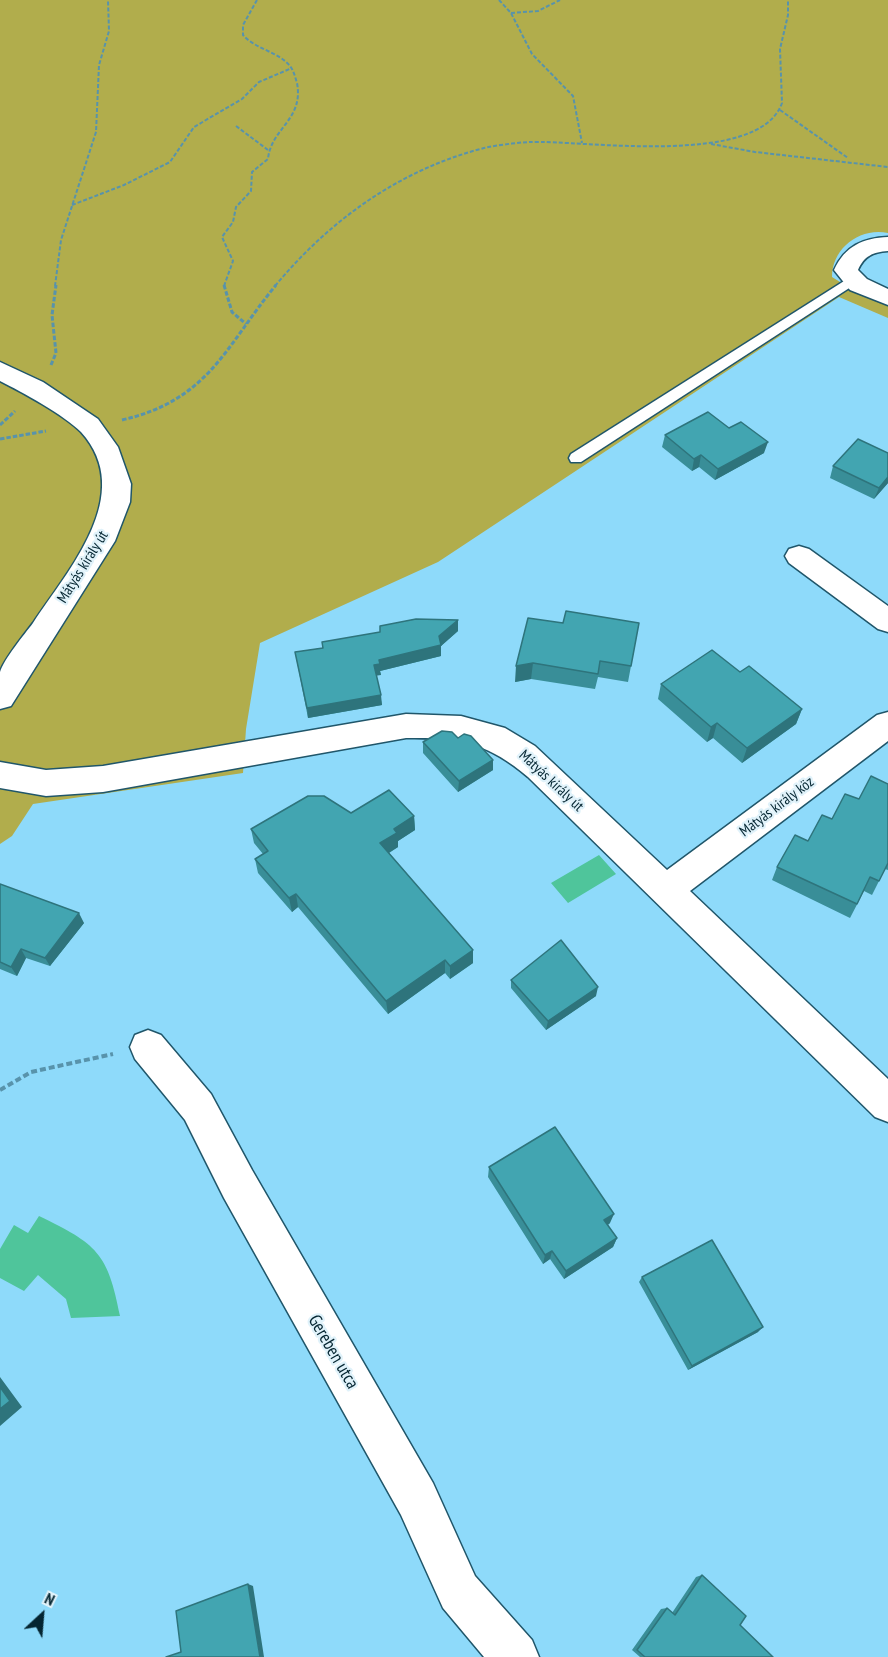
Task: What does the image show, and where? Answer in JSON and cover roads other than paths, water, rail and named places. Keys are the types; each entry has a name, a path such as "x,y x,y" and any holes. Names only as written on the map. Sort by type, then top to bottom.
{"street":[{"path":"888,244 863,248 850,258 846,270 852,280 888,298"},
{"name":"Mátyás király út","path":"0,370 34,387 89,425 105,447 117,484 116,502 111,520 101,541 0,697"},
{"path":"799,556 888,621"},
{"name":"Mátyás király köz","path":"666,890 888,724"},
{"name":"Mátyás király út","path":"0,775 46,783 76,782 406,726 469,728 497,738 521,751 888,1104"},
{"name":"Gereben utca","path":"148,1047 198,1107 271,1243 417,1499 459,1592 515,1657"}],"lane":[{"path":"576,458 852,280"}]}
